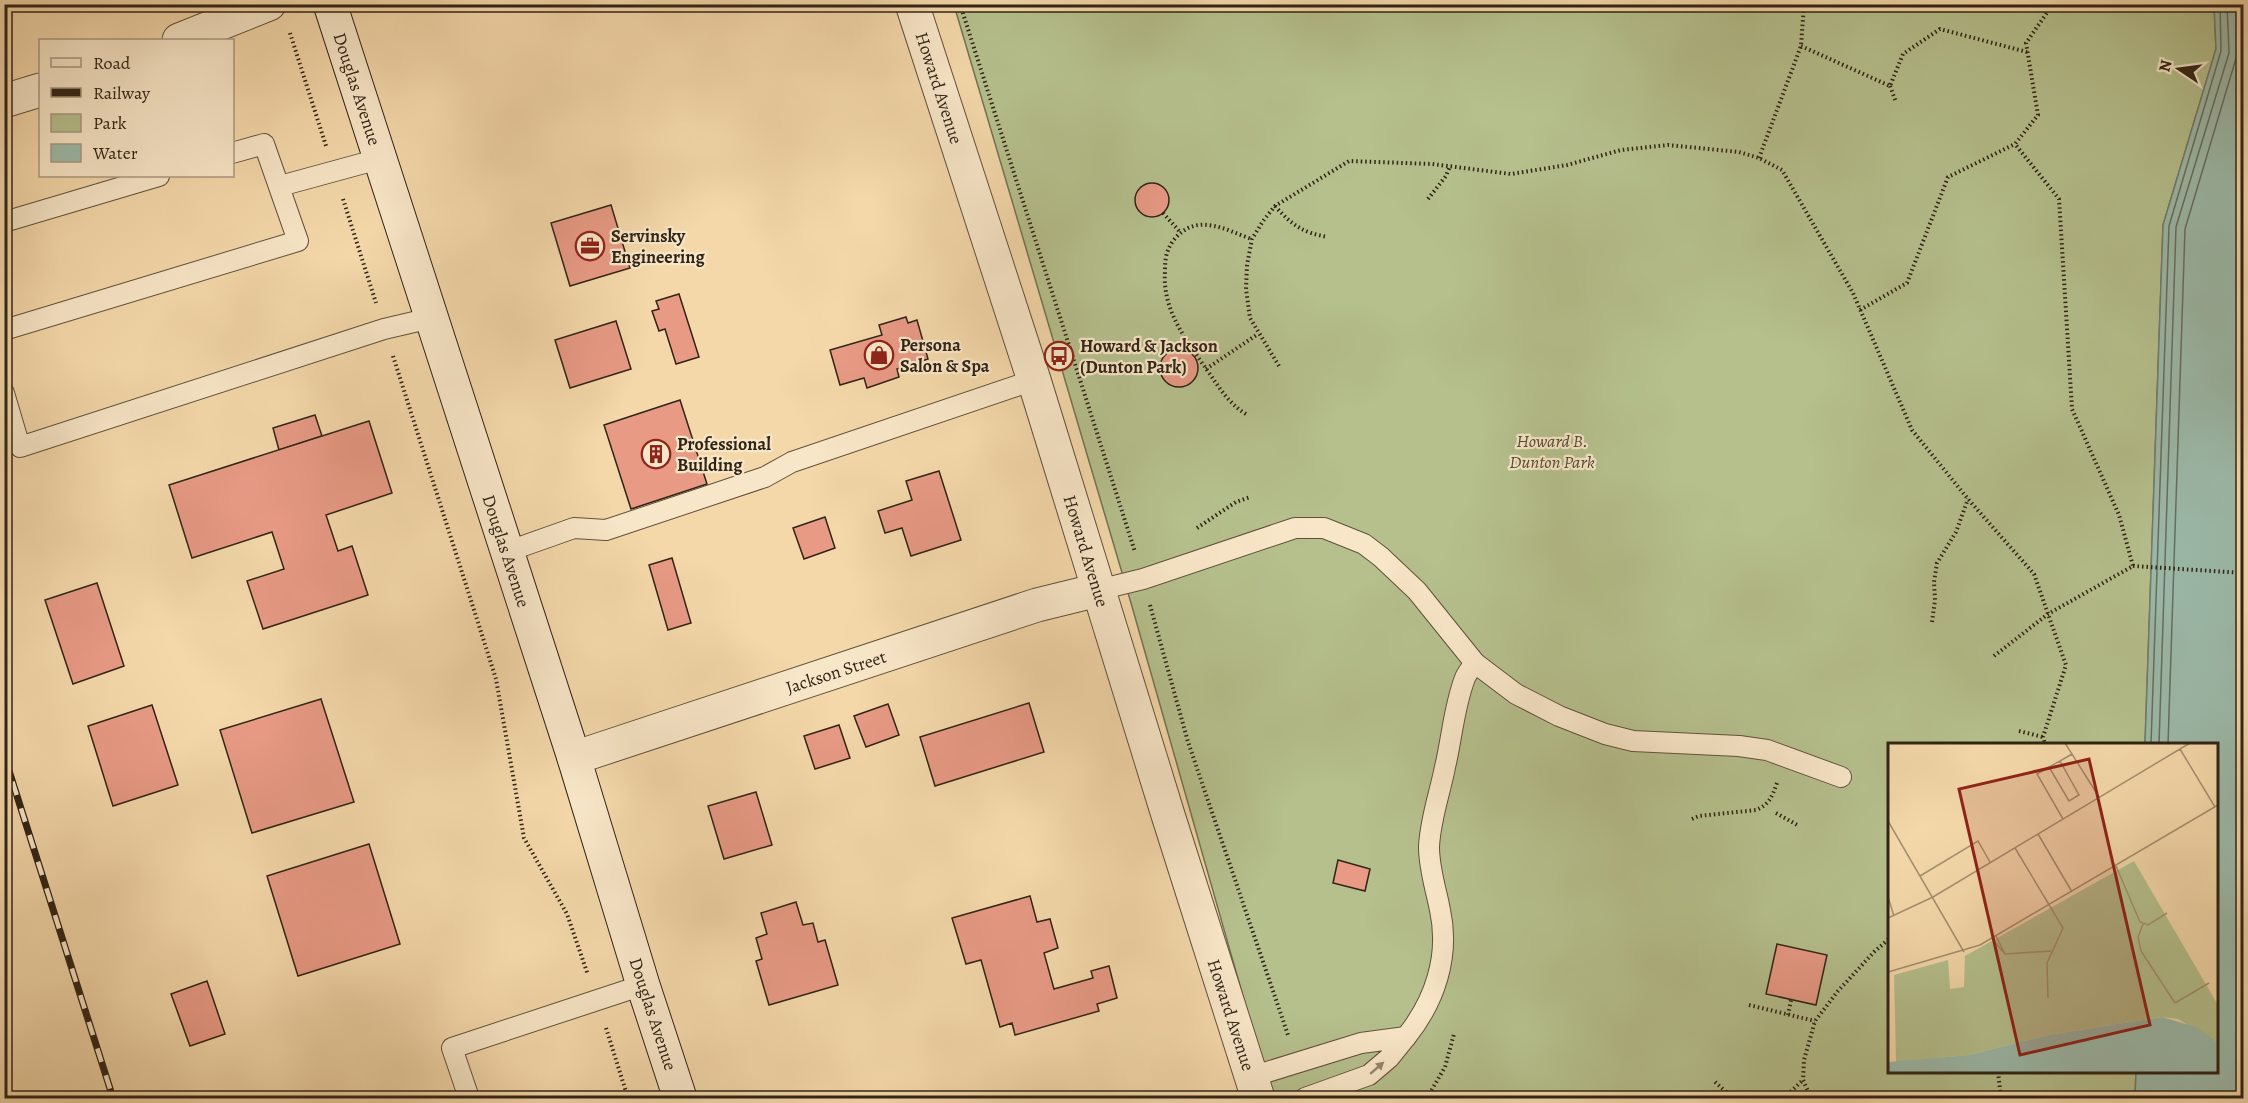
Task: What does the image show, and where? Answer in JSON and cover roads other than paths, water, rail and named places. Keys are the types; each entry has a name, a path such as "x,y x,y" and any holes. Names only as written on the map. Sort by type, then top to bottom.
{"street":[{"name":"Douglas Avenue","path":"330,4 574,758 643,986 680,1098"},
{"name":"Howard Avenue","path":"912,4 1034,380 1254,1088"},
{"path":"183,39 278,16"},
{"path":"4,101 39,90"},
{"name":"Jackson Street","path":"574,758 1037,605 1098,590"}],"lane":[{"path":"4,330 298,241 264,144 234,152"},
{"path":"280,186 379,159"},
{"path":"4,222 156,177"},
{"path":"4,393 20,447 384,329 431,318"},
{"path":"506,552 574,528 606,530 765,477 792,462 1034,380"},
{"path":"1098,590 1143,579 1292,528 1324,528 1364,544 1381,557 1417,591 1475,663 1516,694 1559,716 1605,734 1633,741 1739,746 1767,750 1841,777"},
{"path":"1305,1098 1369,1075 1389,1058 1419,1021 1429,1003 1442,960 1443,939 1441,913 1430,870 1432,824 1465,676 1475,663"},
{"path":"469,1098 452,1048 643,986"},
{"path":"1254,1088 1361,1043 1406,1037"}],"water":[{"path":"2214,5 2244,5 2243,1098 2135,1098 2136,1073 2218,1073 2218,743 2145,743 2163,225 2216,49"}],"railway":[{"path":"4,755 113,1098"}],"place":[{"name":"Servinsky Engineering","path":"590,246"},
{"name":"Persona Salon & Spa","path":"879,355"},
{"name":"Howard & Jackson (Dunton Park)","path":"1059,356"},
{"name":"Professional Building","path":"656,454"}],"park label":[{"name":"Howard B. Dunton Park","path":"1552,451"}]}
